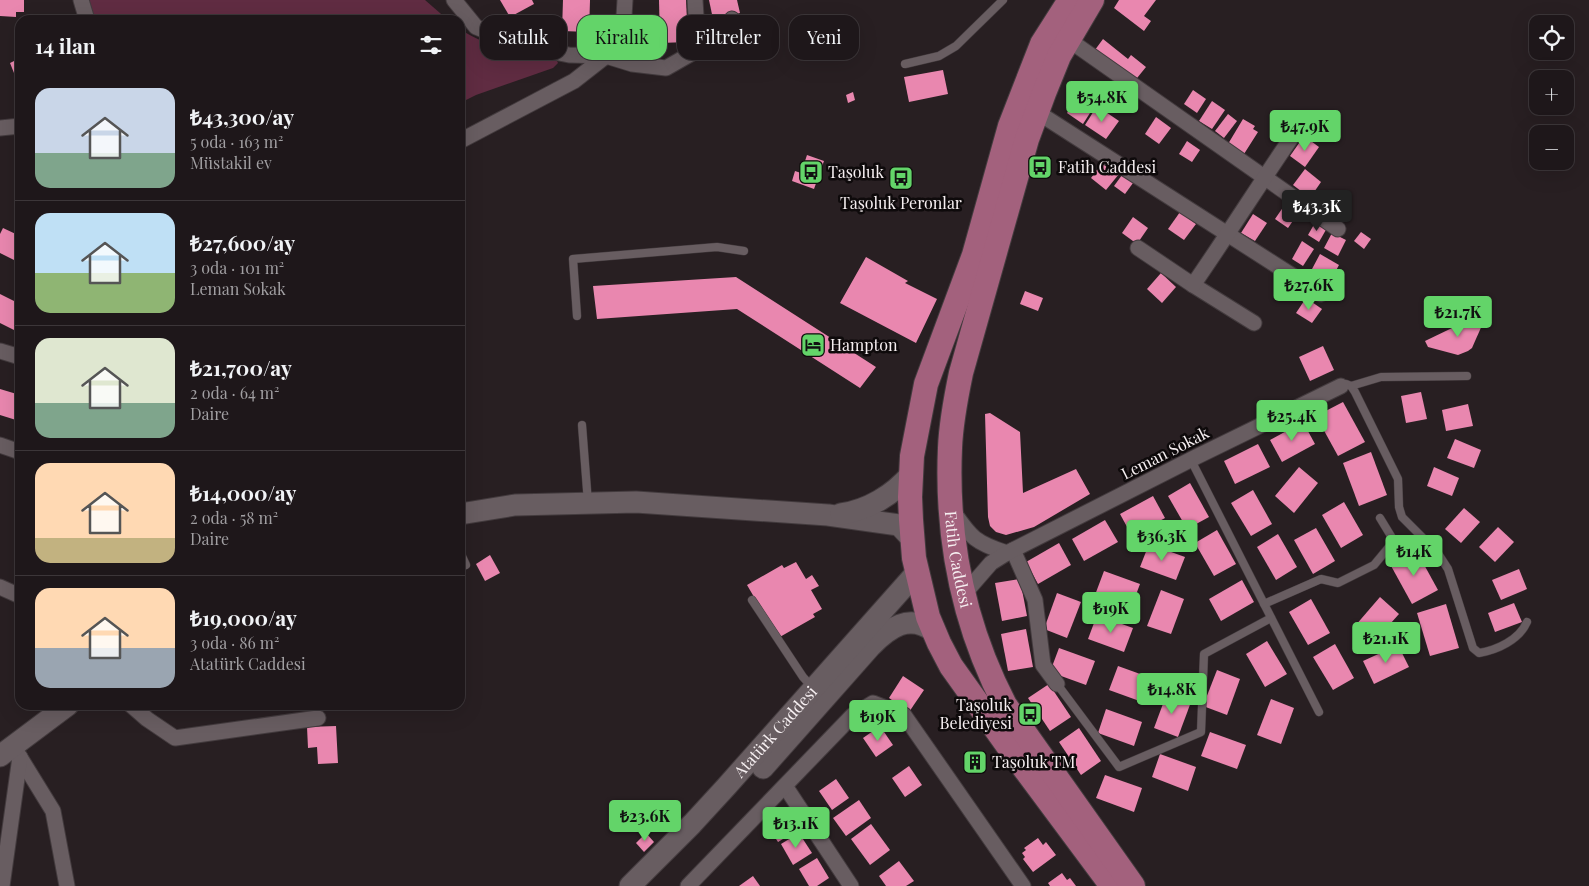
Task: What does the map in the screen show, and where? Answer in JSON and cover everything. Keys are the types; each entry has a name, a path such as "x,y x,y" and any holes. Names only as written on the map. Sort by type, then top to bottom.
{"main road":[{"name":"Fatih Caddesi","path":"1092,0 1059,56 1027,139 961,372 954,408 950,446 950,507 952,534 976,641 1004,705 1133,886"},
{"path":"1064,4 1042,44 1010,126 974,255 926,384 912,456 910,496 912,539 917,572 928,618 951,666 1112,886"},
{"path":"926,384 942,390 951,398 954,408"},
{"path":"828,515 848,513 864,508 895,491 911,474"},
{"path":"465,513 515,505 636,502 828,515 899,525 912,539"},
{"name":"Atatürk Caddesi","path":"630,886 719,795 917,572"},
{"name":"Atatürk Caddesi","path":"651,886 738,796 888,630 911,622 925,625 936,637"},
{"path":"936,637 950,653 958,654 966,652 976,641"},
{"path":"11,753 62,710"}],"street":[{"path":"81,0 86,15"},
{"path":"454,0 476,27 520,45 577,55"},
{"path":"624,15 625,0"},
{"path":"695,0 696,15"},
{"path":"1068,40 1338,229"},
{"path":"465,137 574,81 601,60"},
{"path":"619,60 632,64 666,68 679,60"},
{"path":"1037,112 1321,294"},
{"path":"0,128 15,126"},
{"path":"1193,285 1298,128"},
{"path":"1138,248 1254,323"},
{"path":"0,351 15,356"},
{"name":"Leman Sokak","path":"964,594 991,563 1010,552 1191,460 1346,386"},
{"path":"0,445 15,450"},
{"path":"950,507 965,530 985,546 1010,552 1035,600 1043,665 1057,684"},
{"path":"0,587 15,594"},
{"path":"691,885 853,715 873,704 904,715 1023,886"},
{"path":"137,710 175,738 318,718"},
{"path":"2,886 11,753"},
{"path":"11,753 53,811 67,886"},
{"path":"785,786 852,886"}],"lane":[{"path":"906,64 939,56 956,46 1003,0"},
{"path":"577,316 573,259 717,247 744,251"},
{"path":"1346,386 1381,377 1467,376"},
{"path":"1346,386 1355,392 1398,479 1399,507 1402,518 1437,552 1448,569 1473,648 1479,653 1501,646 1524,628 1527,622"},
{"path":"582,425 588,503"},
{"path":"1191,460 1319,712"},
{"path":"1264,604 1321,579 1338,583 1374,565 1394,541 1380,518"},
{"path":"752,600 803,677 813,688"},
{"path":"1057,684 1118,766 1201,732 1204,654 1271,618"}],"shaded area":[{"path":"85,0 425,0 442,15 91,15"},
{"path":"465,32 480,40 480,60 556,60 558,63 553,68 465,100"}],"building":[{"path":"0,0 24,0 24,12 16,12 15,17 0,16"},
{"path":"500,0 532,0 534,4 514,15 509,15"},
{"path":"563,0 590,0 590,15 577,15 577,32 567,31 567,15 563,15"},
{"path":"659,0 686,0 687,15 677,15 677,42 667,43 667,15 659,15"},
{"path":"709,0 737,0 740,13 712,15"},
{"path":"1119,0 1156,0 1144,16 1151,21 1144,31 1114,8"},
{"path":"1103,39 1128,59 1131,55 1146,67 1133,83 1092,54"},
{"path":"15,60 15,76 10,63"},
{"path":"943,70 948,94 909,102 904,77"},
{"path":"1193,90 1206,99 1197,113 1184,104"},
{"path":"1081,91 1097,102 1083,124 1067,113"},
{"path":"853,92 855,100 848,103 846,95"},
{"path":"1212,101 1225,110 1212,129 1199,121"},
{"path":"1097,106 1119,121 1106,139 1085,125"},
{"path":"1228,114 1237,121 1224,138 1215,131"},
{"path":"1156,117 1171,128 1159,144 1145,134"},
{"path":"1243,119 1255,126 1253,129 1258,132 1244,154 1228,144"},
{"path":"1304,136 1319,147 1305,167 1290,156"},
{"path":"1187,141 1200,150 1192,162 1179,154"},
{"name":"Taşoluk","path":"807,155 824,161 814,189 792,181 795,171 801,173"},
{"path":"1103,162 1119,174 1106,190 1091,178"},
{"path":"1305,169 1321,182 1310,198 1293,185"},
{"path":"1122,175 1133,183 1125,194 1114,186"},
{"path":"1286,203 1299,212 1288,228 1275,219"},
{"path":"1180,212 1196,224 1184,240 1168,229"},
{"path":"1253,214 1267,223 1255,241 1241,233"},
{"path":"1133,217 1148,228 1137,244 1122,233"},
{"path":"1316,221 1327,228 1319,242 1308,235"},
{"path":"3,228 15,234 15,260 0,253 0,234"},
{"path":"1361,232 1371,239 1364,249 1354,241"},
{"path":"1332,233 1346,240 1338,256 1324,248"},
{"path":"1302,241 1314,249 1303,266 1292,259"},
{"path":"1320,254 1339,265 1331,280 1312,269"},
{"path":"866,257 908,281 905,283 937,299 916,343 840,303"},
{"path":"1161,273 1176,287 1162,303 1147,289"},
{"path":"736,277 876,367 860,388 737,309 597,319 593,286"},
{"path":"1025,291 1043,298 1038,311 1020,304"},
{"path":"0,294 15,302 15,330 0,323"},
{"path":"1306,298 1322,309 1312,323 1296,313"},
{"path":"1479,315 1483,323 1472,348 1468,351 1458,355 1428,347 1425,341"},
{"path":"1323,346 1334,370 1310,381 1299,357"},
{"path":"0,389 15,394 15,420 0,415"},
{"path":"1421,392 1427,419 1406,423 1401,396"},
{"path":"1343,402 1365,442 1338,456 1316,416"},
{"path":"1468,404 1473,426 1446,431 1442,410"},
{"path":"990,413 1020,432 1023,493 1076,469 1090,494 1034,527 1006,535 996,532 990,526 988,517 985,414"},
{"path":"1303,422 1315,444 1282,462 1270,440"},
{"path":"1455,439 1481,450 1474,468 1447,458"},
{"path":"1258,444 1270,467 1235,484 1224,461"},
{"path":"1371,452 1387,495 1359,506 1343,463"},
{"path":"1299,467 1318,483 1294,513 1275,496"},
{"path":"1434,467 1459,478 1452,496 1427,486"},
{"path":"1190,483 1209,517 1187,529 1168,496"},
{"path":"1253,490 1272,524 1251,536 1231,503"},
{"path":"1153,496 1165,518 1132,536 1120,514"},
{"path":"1344,502 1363,535 1341,548 1322,515"},
{"path":"1464,508 1480,522 1461,543 1445,529"},
{"path":"1105,520 1118,542 1084,561 1072,539"},
{"path":"1498,527 1514,542 1495,562 1479,547"},
{"path":"1316,528 1335,561 1313,574 1294,540"},
{"path":"1217,530 1236,564 1214,576 1195,543"},
{"path":"1278,534 1297,567 1276,580 1257,547"},
{"path":"1059,543 1071,565 1038,584 1026,562"},
{"path":"1149,544 1185,557 1176,580 1140,567"},
{"path":"1416,550 1438,590 1412,604 1390,564"},
{"path":"490,555 500,573 485,581 476,564"},
{"path":"796,562 806,579 812,575 819,586 811,590 822,609 813,614 815,617 778,638 747,585 782,565 784,568"},
{"path":"1519,569 1527,589 1501,600 1492,580"},
{"path":"1104,571 1140,584 1131,608 1095,595"},
{"path":"1020,579 1027,616 1002,621 995,583"},
{"path":"1242,580 1254,602 1221,621 1209,599"},
{"path":"1161,590 1184,599 1171,634 1147,626"},
{"path":"1057,593 1081,602 1067,638 1044,629"},
{"path":"1380,597 1399,614 1373,643 1355,626"},
{"path":"1311,599 1330,633 1308,645 1289,612"},
{"path":"1514,603 1522,622 1495,632 1488,613"},
{"path":"1446,604 1459,648 1430,656 1417,613"},
{"path":"1097,615 1133,628 1124,652 1088,639"},
{"path":"1026,629 1033,667 1008,671 1001,634"},
{"path":"1267,641 1287,674 1265,687 1246,654"},
{"path":"1335,644 1354,678 1333,690 1313,657"},
{"path":"1398,645 1409,667 1374,684 1363,661"},
{"path":"1059,648 1095,661 1086,685 1050,672"},
{"path":"1118,666 1154,679 1145,703 1109,690"},
{"path":"1217,670 1240,679 1227,715 1203,706"},
{"path":"903,676 924,690 909,712 889,698"},
{"path":"1049,684 1071,717 1050,731 1028,698"},
{"path":"1167,693 1191,702 1178,737 1154,728"},
{"path":"1271,699 1294,708 1281,744 1257,735"},
{"path":"1106,709 1142,722 1134,746 1098,733"},
{"path":"336,726 338,763 318,764 317,747 308,748 307,727"},
{"path":"880,726 893,745 876,757 863,738"},
{"path":"1079,728 1101,761 1081,775 1059,742"},
{"path":"1210,732 1246,745 1237,769 1201,756"},
{"path":"1160,754 1196,767 1188,791 1152,777"},
{"name":"Taşoluk TM","path":"978,758 981,761 972,767 970,764"},
{"path":"909,766 922,785 905,797 892,778"},
{"path":"1105,775 1142,788 1134,812 1096,798"},
{"path":"836,779 849,798 832,810 819,791"},
{"path":"859,800 871,818 846,836 833,818"},
{"path":"783,811 796,831 778,842 765,822"},
{"path":"871,824 890,850 870,865 851,839"},
{"path":"646,833 654,842 644,852 636,843"},
{"path":"799,833 812,853 793,865 781,844"},
{"path":"1038,838 1043,845 1046,842 1056,855 1033,872 1023,859 1025,857 1022,853 1026,850 1024,848"},
{"path":"817,858 829,878 817,886 809,886 799,869"},
{"path":"899,861 914,881 906,886 886,886 879,876"},
{"path":"1062,873 1067,880 1070,878 1076,886 1050,886 1048,883"},
{"path":"753,876 760,886 739,886"}],"place":[{"name":"Fatih Caddesi","path":"1040,167"},
{"name":"Taşoluk","path":"811,172"},
{"name":"Taşoluk Peronlar","path":"901,178"},
{"name":"Hampton","path":"813,345"},
{"name":"Taşoluk Belediyesi","path":"1030,714"},
{"name":"Taşoluk TM","path":"975,762"}]}
